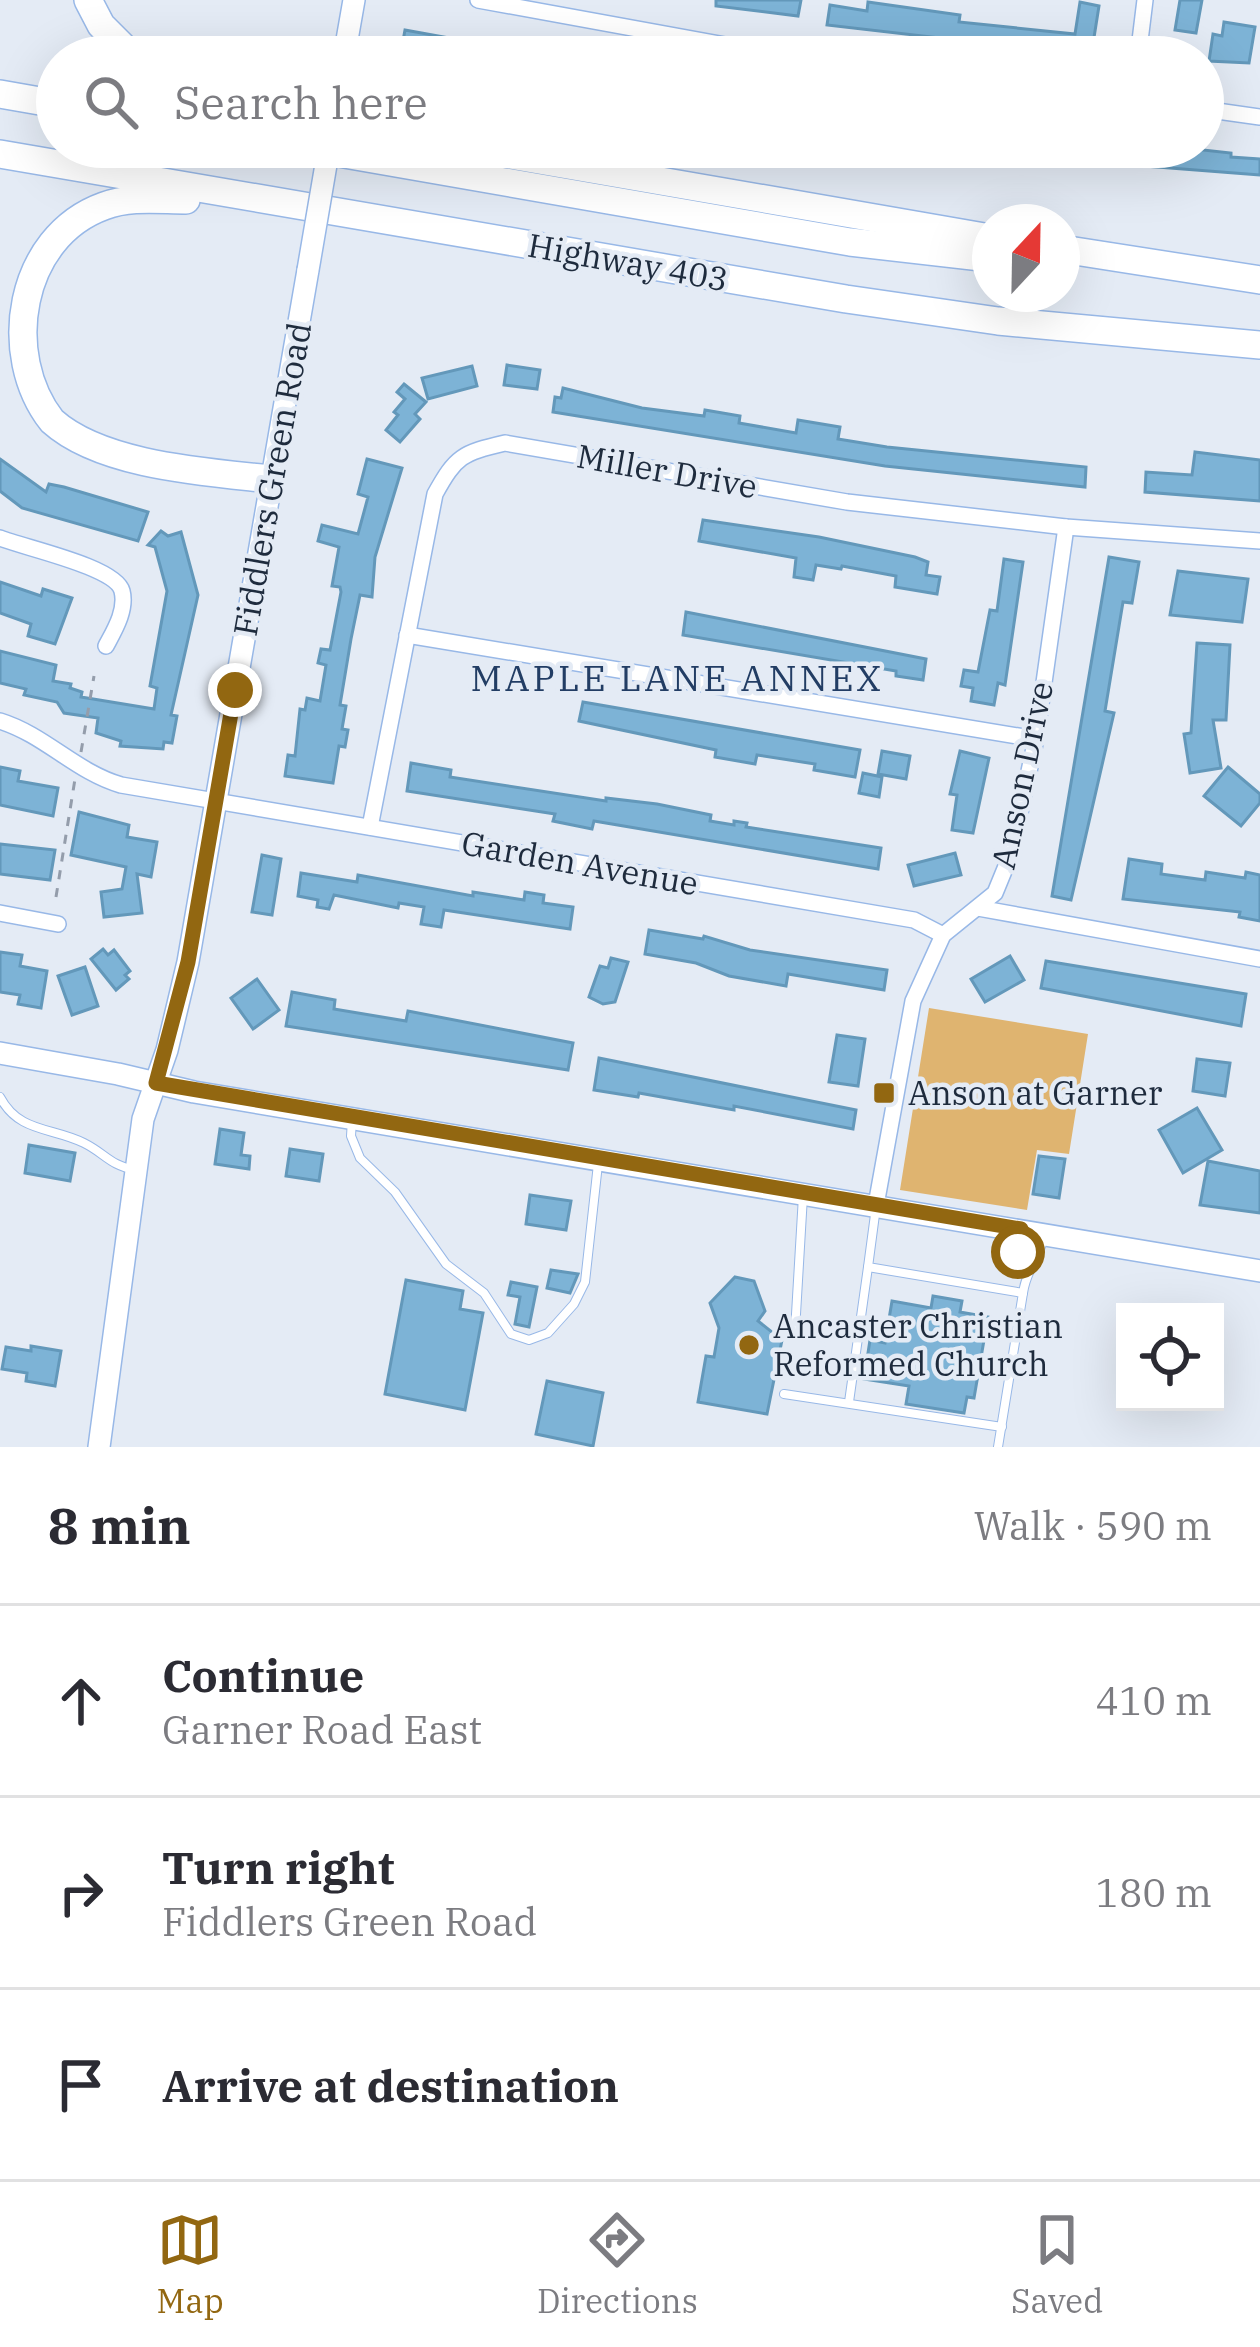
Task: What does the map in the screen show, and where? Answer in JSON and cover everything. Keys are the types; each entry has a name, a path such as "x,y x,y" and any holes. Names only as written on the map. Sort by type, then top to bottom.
{"highway":[{"path":"88,0 112,36"},
{"path":"0,94 36,100"},
{"name":"Highway 403","path":"0,154 36,160"},
{"name":"Highway 403","path":"82,168 868,302 998,321 1260,345"},
{"name":"Highway 403","path":"425,168 850,242 972,256"},
{"path":"585,168 972,235"},
{"path":"271,479 200,471 109,452 65,431 34,399 21,372 14,335 26,272 40,251 57,232 105,206 134,199 282,202"},
{"path":"1080,252 1260,281"},
{"path":"1080,269 1260,281"}],"main road":[{"path":"347,36 353,0"},
{"name":"Fiddlers Green Road","path":"99,1447 143,1119 188,962 325,168"},
{"path":"0,1053 352,1119 1260,1270"}],"street":[{"path":"478,0 676,36"},
{"path":"1141,36 1145,0"},
{"path":"1224,112 1260,117"},
{"name":"Miller Drive","path":"370,827 435,494 451,465 466,452 505,443 847,502 1066,527 1260,542"},
{"name":"Anson Drive","path":"876,1205 914,1001 943,935 994,893 1011,854 1036,739 1066,527"},
{"path":"0,538 115,579 123,597 106,646"},
{"path":"407,634 1036,739"},
{"name":"Garden Avenue","path":"0,721 28,732 105,781 213,804 914,920 943,935"},
{"path":"978,908 1260,958"},
{"path":"0,913 58,924"}],"lane":[{"path":"0,1097 23,1125 86,1143 112,1165 136,1170"},
{"path":"352,1119 351,1136 360,1158 394,1192 446,1264 484,1293 511,1334 529,1340 548,1334 574,1304 585,1282 598,1160"},
{"path":"795,1331 802,1195"},
{"path":"849,1402 876,1205"},
{"path":"998,1447 1026,1270 1018,1252 1021,1229"},
{"path":"1026,1270 1039,1255 1045,1233"},
{"path":"868,1267 1023,1294"},
{"path":"784,1394 1001,1426"}],"path":[{"path":"81,754 94,676"},
{"path":"56,897 76,777"}],"shaded area":[{"path":"929,1008 1088,1034 1069,1154 1037,1150 1027,1210 900,1190"}],"building":[{"path":"716,0 801,0 798,16 716,6"},
{"path":"1180,0 1202,0 1196,33 1175,30"},
{"path":"868,2 960,15 959,22 1075,34 1080,2 1099,6 1094,36 923,36 827,25 830,5 867,11"},
{"path":"1224,22 1255,27 1249,63 1224,62"},
{"path":"405,30 438,36 404,36"},
{"path":"1224,152 1260,159 1260,175 1170,168 1224,168"},
{"path":"507,365 540,370 537,389 504,385"},
{"path":"472,366 477,386 428,399 422,378"},
{"path":"404,384 426,402 415,414 420,419 400,442 386,430 405,399 397,392"},
{"path":"563,388 642,408 740,416 739,423 796,433 798,420 840,427 838,439 887,447 1086,467 1085,487 885,466 553,412 555,397 561,398"},
{"path":"1195,452 1260,460 1260,501 1145,492 1146,472 1192,475"},
{"path":"0,459 46,492 49,484 148,512 138,541 22,508 0,491"},
{"path":"367,459 402,468 375,557 372,597 360,595 351,639 340,705 346,706 345,747 339,746 333,783 285,776 288,755 295,756 300,709 305,710 307,698 320,701 326,665 318,663 321,649 330,650 341,592 340,587 332,586 339,547 318,541 322,525 358,534 368,497 358,494"},
{"path":"703,520 915,557 928,562 926,575 940,577 937,594 895,587 896,576 842,566 816,565 813,580 794,577 796,558 699,541"},
{"path":"161,531 168,536 181,532 198,595 171,715 177,716 172,743 164,742 163,749 120,746 121,741 96,733 98,718 64,713 57,702 24,695 26,689 0,683 0,651 56,665 53,681 71,684 70,688 82,692 81,697 154,709 157,688 150,686 167,591 155,547 148,545"},
{"path":"1109,557 1139,562 1132,603 1123,602 1105,711 1114,713 1071,900 1052,896"},
{"path":"1004,559 1023,562 1005,685 998,683 994,705 971,701 973,688 961,686 964,670 978,672 990,610 997,611"},
{"path":"1178,571 1248,579 1242,622 1170,615"},
{"path":"0,582 41,596 43,589 72,598 55,644 28,636 31,624 0,613"},
{"path":"686,612 926,659 923,680 896,676 896,671 683,635"},
{"path":"1197,643 1230,645 1226,720 1213,720 1221,768 1190,773 1184,734 1191,733"},
{"path":"583,702 860,750 855,777 814,770 815,764 757,755 755,764 715,757 716,750 579,721"},
{"path":"882,751 910,756 906,779 878,774"},
{"path":"960,751 989,758 973,833 952,830 957,795 950,794"},
{"path":"411,763 451,770 450,777 606,801 657,804 711,815 710,821 747,823 746,827 881,848 878,869 594,821 592,829 553,821 555,814 407,791"},
{"path":"0,767 20,771 18,781 58,788 53,816 0,805"},
{"path":"1228,767 1260,794 1260,803 1241,826 1204,796"},
{"path":"863,773 882,777 879,797 859,793"},
{"path":"79,812 129,825 127,837 157,842 151,877 137,874 142,913 104,917 101,892 122,889 126,867 71,855"},
{"path":"0,844 55,850 50,880 0,874"},
{"path":"955,853 961,875 914,886 908,865"},
{"path":"262,855 281,859 272,915 252,912"},
{"path":"1129,859 1162,864 1161,874 1205,880 1206,872 1245,878 1246,872 1260,875 1260,921 1239,917 1240,912 1123,899"},
{"path":"301,873 357,882 358,875 473,896 473,892 524,900 525,892 544,895 543,903 573,907 570,929 444,910 441,927 421,924 424,907 399,903 398,908 334,895 329,909 317,907 318,900 298,896"},
{"path":"649,930 887,970 884,990 788,974 786,986 729,976 696,963 645,954"},
{"path":"103,949 108,955 114,950 130,971 125,975 129,979 116,990 91,959"},
{"path":"0,952 22,955 20,966 47,971 41,1008 18,1004 20,995 0,992"},
{"path":"1010,956 1024,980 985,1002 971,979"},
{"path":"611,958 628,962 615,1002 603,1004 589,997 600,966 608,968"},
{"path":"1046,961 1246,994 1241,1026 1041,988"},
{"path":"85,967 98,1006 72,1015 58,976"},
{"path":"257,979 279,1010 253,1029 231,998"},
{"path":"292,992 335,1000 334,1009 406,1021 408,1011 573,1043 568,1070 286,1026"},
{"path":"837,1035 865,1039 858,1086 829,1082"},
{"path":"599,1058 856,1110 853,1129 734,1106 734,1110 594,1090"},
{"path":"1197,1059 1230,1063 1225,1096 1193,1091"},
{"path":"1197,1108 1222,1150 1183,1173 1159,1130"},
{"path":"220,1129 244,1133 241,1155 250,1156 249,1169 215,1164"},
{"path":"29,1145 75,1153 70,1181 25,1173"},
{"path":"290,1149 323,1154 319,1181 286,1176"},
{"path":"1039,1156 1065,1159 1059,1198 1033,1194"},
{"path":"1208,1161 1260,1171 1260,1213 1200,1205"},
{"path":"530,1195 571,1201 566,1230 526,1224"},
{"path":"551,1270 578,1274 570,1293 547,1288"},
{"name":"Ancaster Christian Reformed Church","path":"735,1277 754,1281 765,1311 758,1321 782,1340 767,1414 698,1402 706,1356 714,1357 719,1328 710,1303"},
{"path":"406,1280 463,1291 460,1309 483,1313 465,1410 385,1394"},
{"path":"511,1282 537,1287 529,1327 515,1324 520,1297 508,1295"},
{"path":"933,1296 962,1301 960,1312 988,1317 974,1398 967,1397 964,1413 906,1404 909,1386 864,1379 870,1340 885,1343 892,1301 931,1308"},
{"path":"31,1346 61,1351 55,1386 26,1381 27,1373 2,1369 6,1347 31,1351"},
{"path":"547,1381 603,1393 593,1446 536,1434"}],"place":[{"name":"Anson at Garner","path":"884,1093"},
{"name":"Ancaster Christian Reformed Church","path":"749,1345"}],"district":[{"name":"MAPLE LANE ANNEX","path":"677,678"}],"route":[{"path":"235,690 188,962 156,1083 1021,1229 1018,1252"}]}
